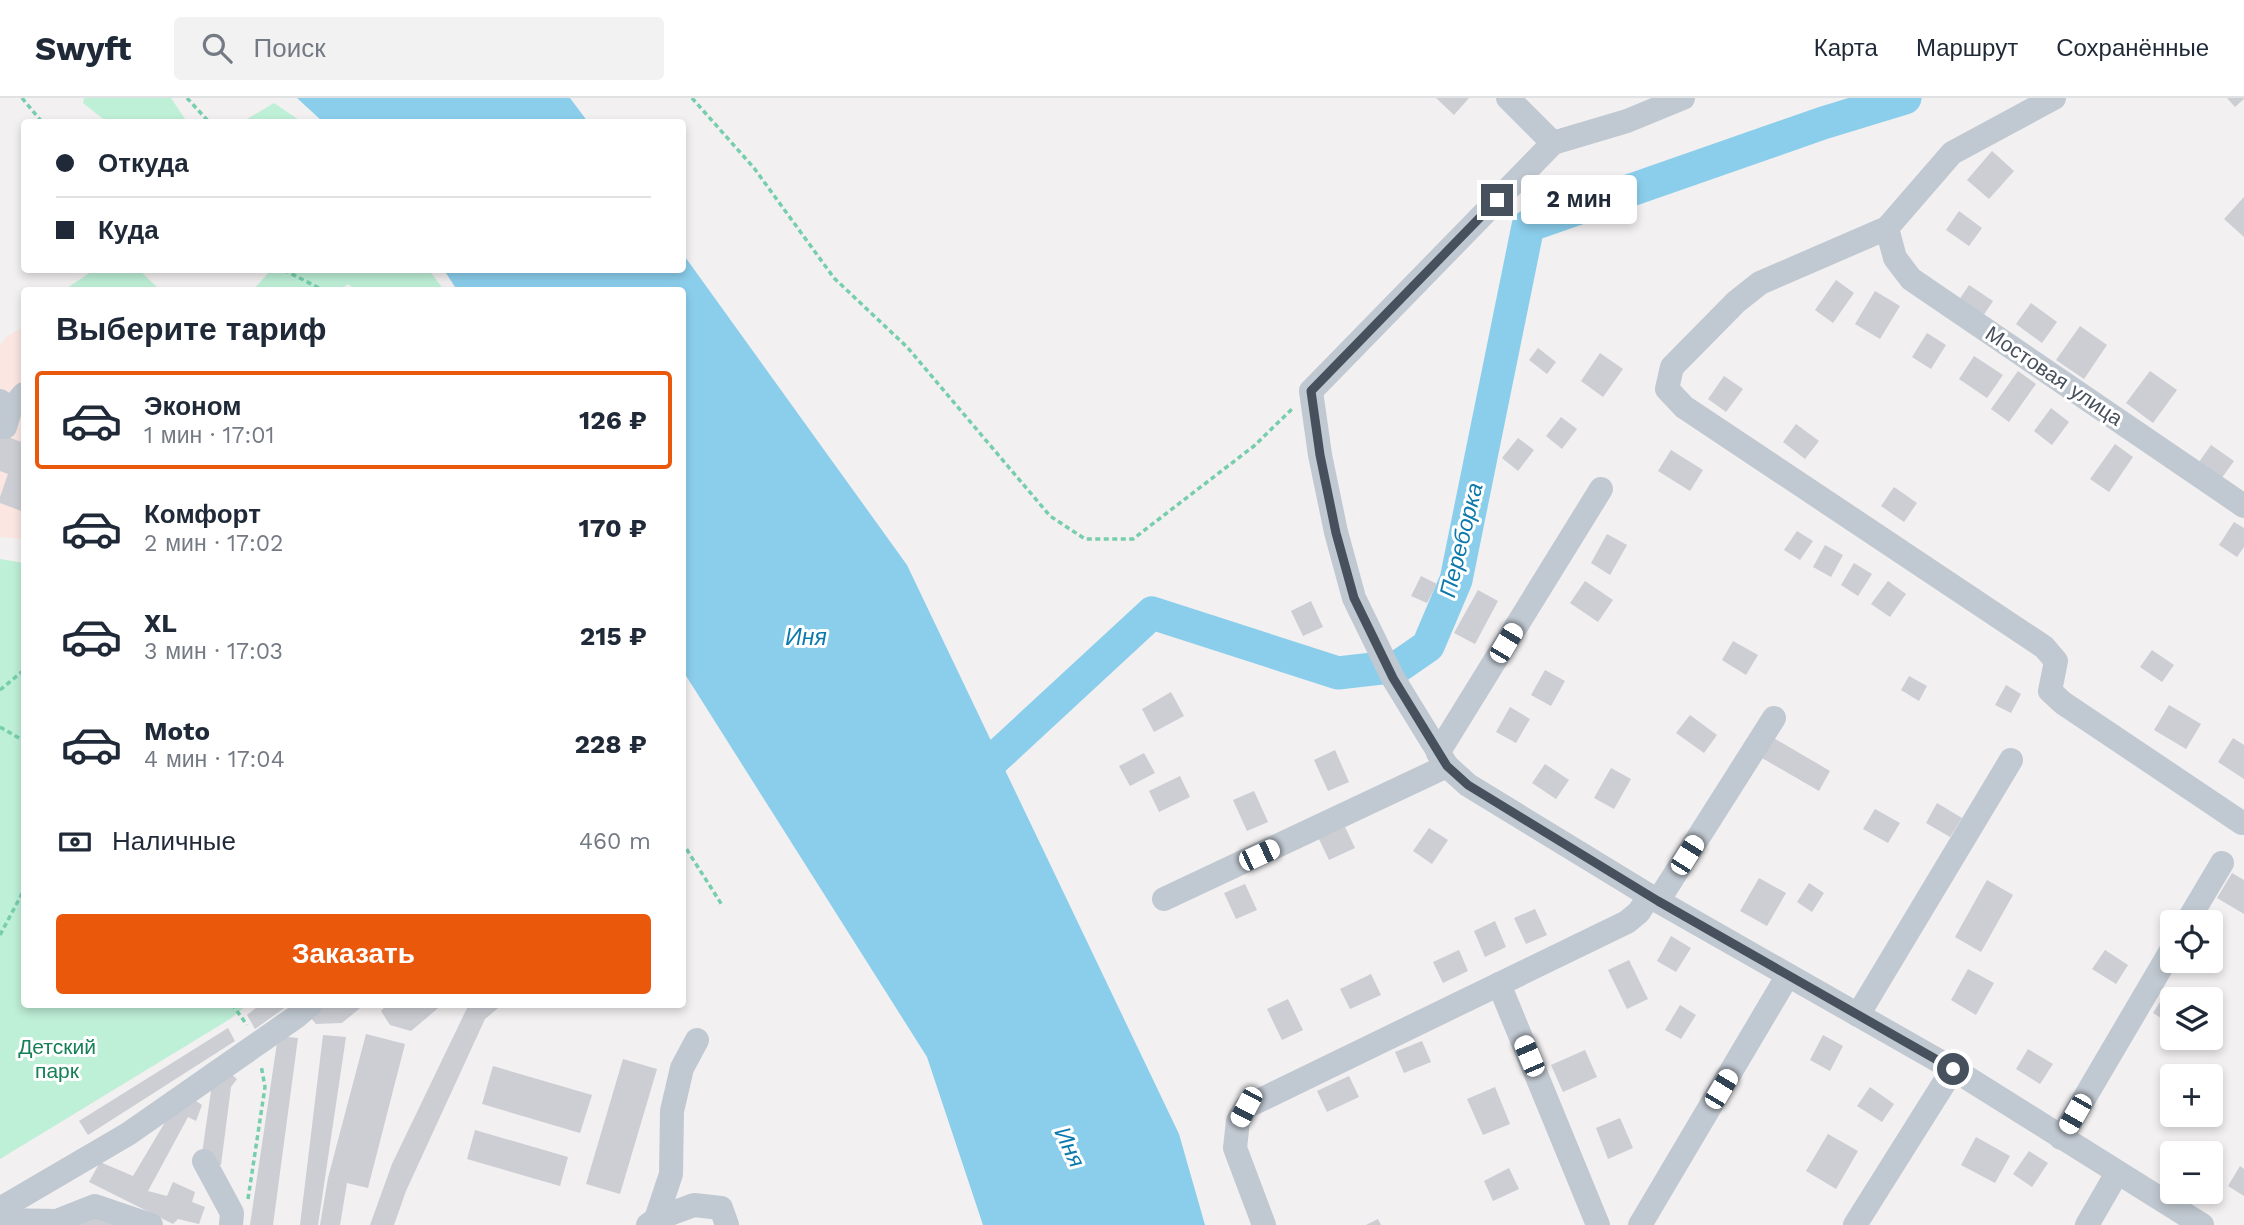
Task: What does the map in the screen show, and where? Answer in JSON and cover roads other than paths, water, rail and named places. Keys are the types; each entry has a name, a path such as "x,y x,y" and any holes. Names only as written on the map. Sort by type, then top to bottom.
{"street":[{"path":"1508,98 1553,143"},
{"path":"1683,98 1627,121 1553,143 1311,391 1320,455 1336,533 1354,598 1393,678 1443,759 1468,785 1653,899 1953,1069 2202,1225"},
{"path":"2054,98 1952,153 1887,228 1760,283 1736,302 1672,366 1667,389 1684,407 2044,647 2056,661 2050,691 2063,703 2242,823"},
{"name":"Мостовая улица","path":"1887,228 1895,258 1911,279 2244,506"},
{"path":"1164,899 1443,759 1601,489"},
{"path":"1264,1225 1235,1148 1238,1121 1246,1107 1627,922 1653,899 1774,718"},
{"path":"1858,1015 2011,760"},
{"path":"2194,910 2222,863"},
{"path":"2061,1138 2160,969"},
{"path":"1640,1225 1788,975"},
{"path":"1499,984 1598,1225"},
{"path":"0,1209 128,1133 306,1008"},
{"path":"652,1222 671,1174 672,1111 682,1068 697,1040"},
{"path":"1855,1225 1953,1069"},
{"path":"204,1161 232,1213 231,1225"},
{"path":"2087,1225 2117,1174"},
{"path":"652,1222 694,1205 721,1209 727,1225"},
{"path":"0,1220 58,1223 95,1206 151,1225"}],"water":[{"path":"297,98 570,98 586,119 320,119"},
{"name":"Иня","path":"686,258 907,565 1179,1134 1205,1225 983,1225 927,1057 686,676 686,287 455,287 446,273 686,273"}],"waterway":[{"name":"Переборка","path":"966,785 1152,613 1338,673 1399,666 1428,646 1456,580 1528,226 1823,123 1905,98"}],"park label":[{"name":"Детский парк","path":"57,1059"}]}
